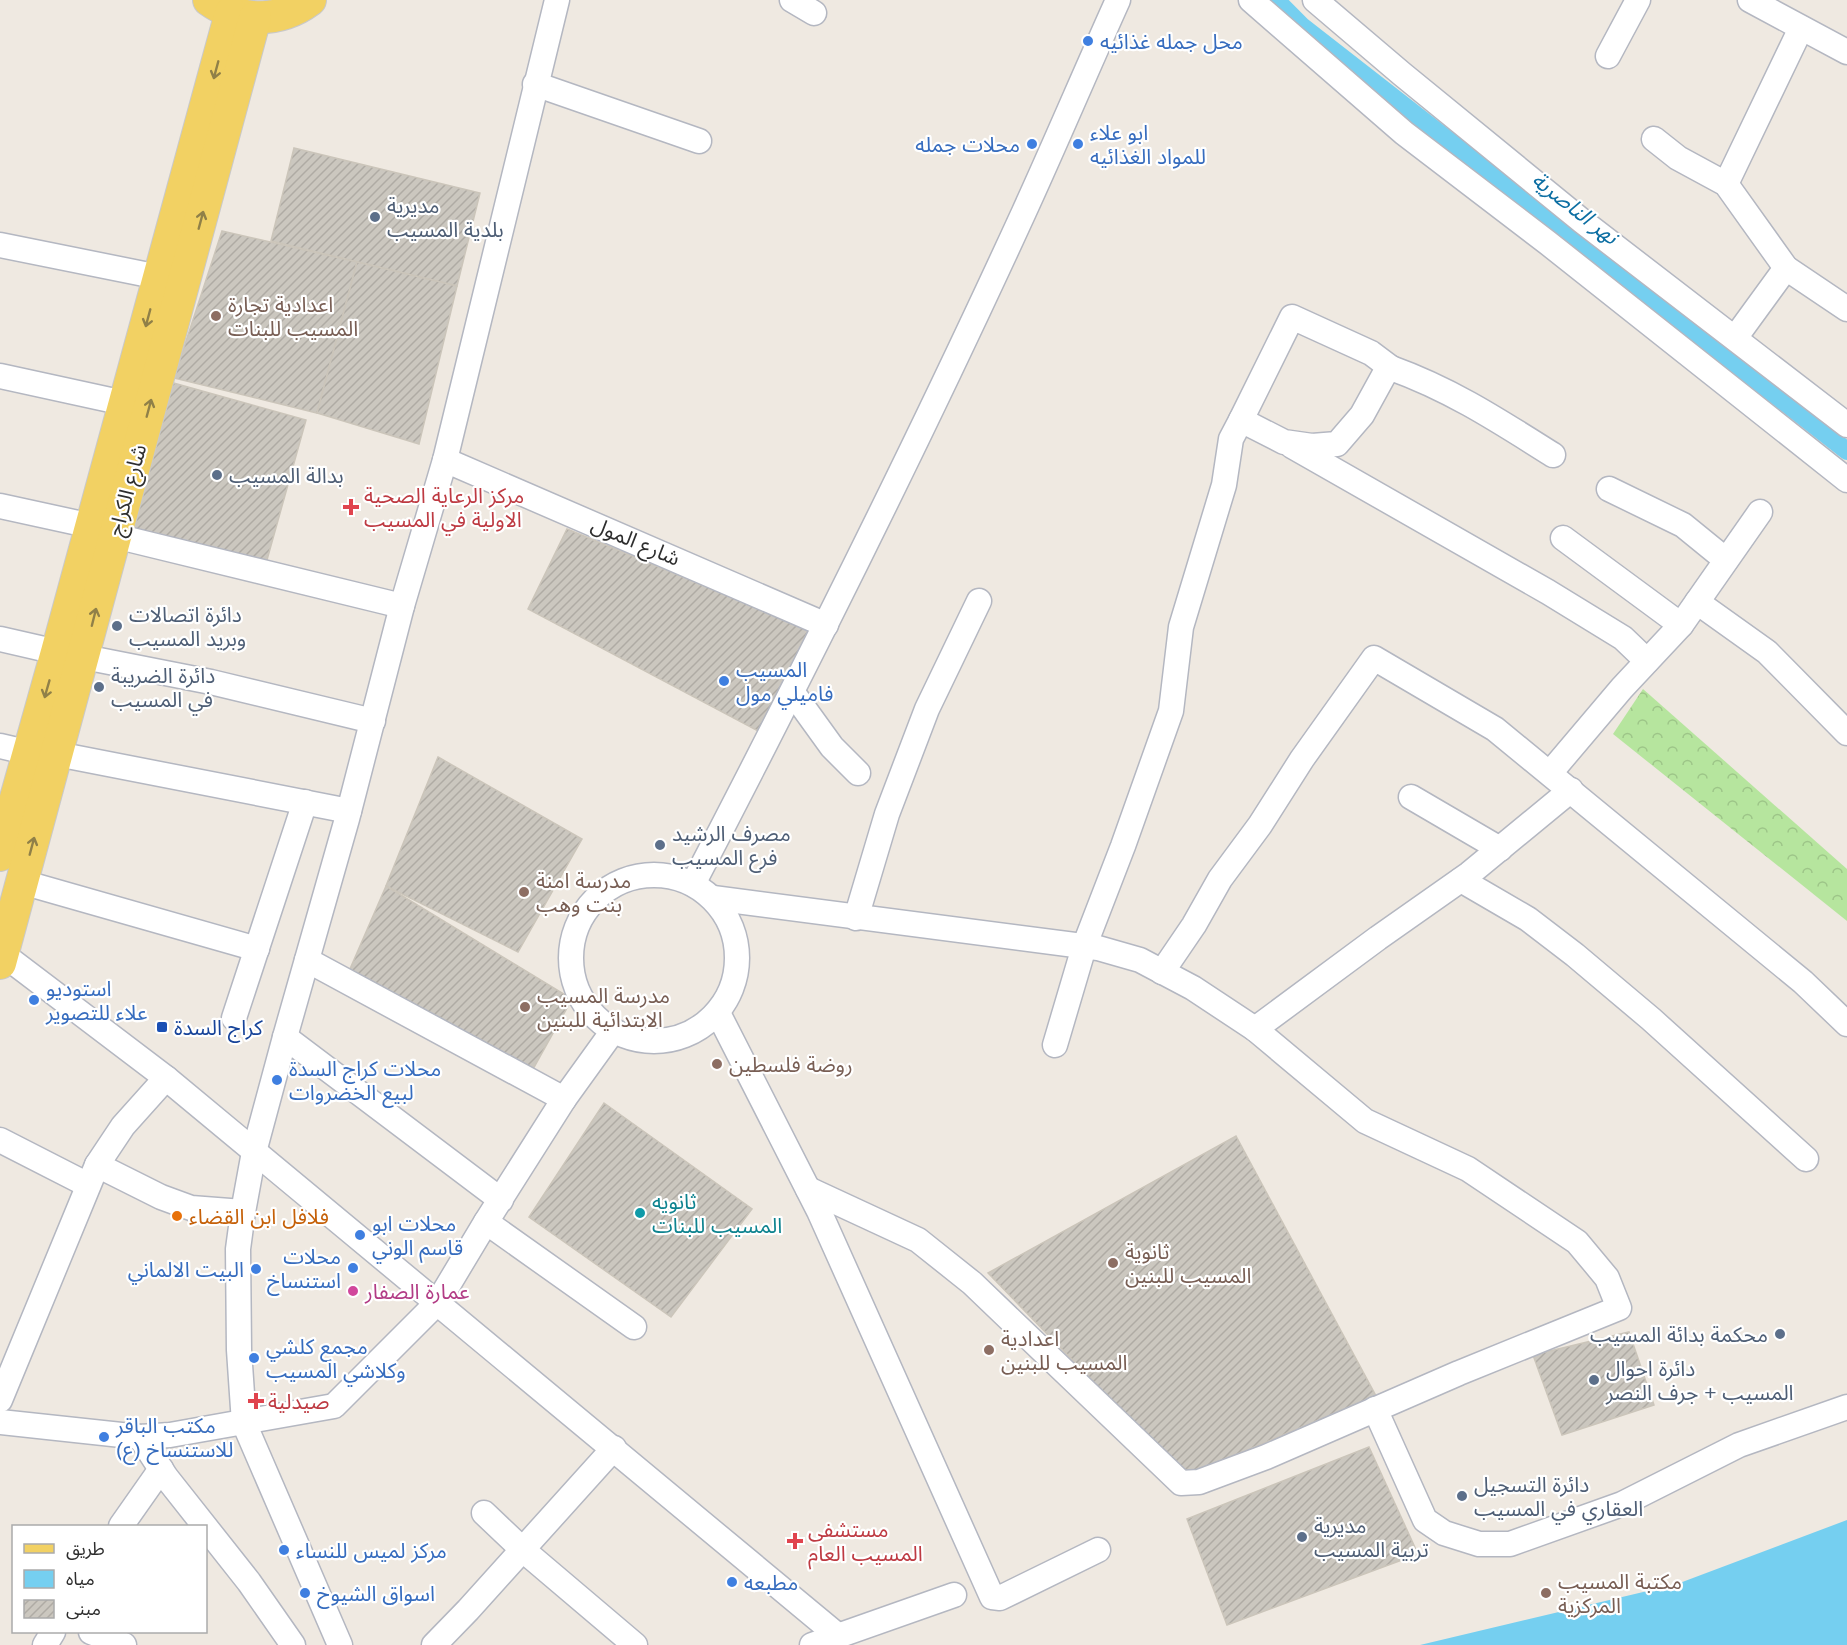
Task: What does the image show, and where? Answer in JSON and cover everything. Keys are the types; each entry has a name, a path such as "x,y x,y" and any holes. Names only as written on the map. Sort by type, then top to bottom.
{"main road":[{"path":"232,10 277,17 298,9 310,0"},
{"name":"شارع الكراج","path":"103,531 124,403 232,10"},
{"name":"شارع الكراج","path":"0,855 29,751 71,655 232,10"},
{"name":"شارع الكراج","path":"1,956 22,882 29,751"}],"street":[{"path":"340,1645 244,1423 239,1350 238,1249 254,1152 349,811 402,606 445,460 557,0"},
{"path":"792,0 814,13"},
{"path":"693,884 793,693 1024,212 1118,0"},
{"path":"1251,0 1404,133 1548,243 1847,480"},
{"path":"1315,0 1582,221 1847,425"},
{"path":"1608,56 1638,0"},
{"path":"1750,0 1790,15 1847,52"},
{"path":"1726,184 1790,15"},
{"path":"536,84 699,141"},
{"path":"1654,139 1678,158 1726,184 1786,268 1847,309"},
{"path":"0,245 159,277"},
{"path":"1735,339 1786,268"},
{"path":"1054,1045 1083,947 1123,846 1171,711 1181,627 1224,485 1231,439 1292,317 1371,353 1391,368 1422,379 1461,398 1553,455"},
{"path":"1284,442 1312,446 1337,444 1362,415 1384,375 1391,368"},
{"path":"0,376 124,403"},
{"path":"1241,420 1284,442 1548,592 1623,638 1647,662"},
{"name":"شارع المول","path":"445,460 826,624"},
{"path":"1609,489 1683,525 1726,560"},
{"path":"0,506 402,606"},
{"path":"1550,773 1681,626 1760,512"},
{"path":"1563,538 1681,626"},
{"path":"856,918 887,814 927,709 979,601"},
{"path":"1697,602 1767,652 1847,733"},
{"path":"0,639 211,682 373,721"},
{"path":"1162,972 1194,925 1220,879 1260,825 1302,759 1374,658 1495,729 1803,982 1847,1024"},
{"path":"793,693 832,747 858,773"},
{"path":"29,751 349,811"},
{"path":"1255,1029 1461,880 1571,790"},
{"path":"1411,797 1500,849"},
{"path":"234,1018 304,802"},
{"path":"666,875 693,884 713,898 726,915 734,934 738,955 736,976 729,996 718,1013 700,1028 680,1038 657,1042 634,1039 613,1030 590,1012 576,987 570,959 575,931 589,906 610,886 637,876 666,875"},
{"path":"1461,880 1528,919 1575,955 1651,1019 1806,1159"},
{"path":"22,882 256,949"},
{"path":"713,898 1098,948 1140,960 1193,988 1255,1029 1365,1121 1468,1169 1577,1242 1607,1278 1619,1308 1375,1409 1266,1457 1199,1482 1181,1483 972,1283 918,1239 808,1189"},
{"path":"1,956 166,1078 837,1635"},
{"path":"307,960 564,1099"},
{"path":"718,1013 808,1189 992,1596 1000,1598 1098,1550"},
{"path":"0,1422 140,1437 170,1435 334,1406 438,1302 564,1099 613,1030"},
{"path":"285,1037 501,1200"},
{"path":"0,1400 92,1175 123,1126 166,1078"},
{"path":"0,1140 92,1175 191,1208 243,1212"},
{"path":"486,1222 634,1327"},
{"path":"1375,1409 1425,1520 1444,1533 1479,1544 1510,1544 1622,1504 1739,1445 1847,1407"},
{"path":"140,1437 161,1469 205,1525"},
{"path":"444,1642 614,1448"},
{"path":"122,1525 161,1469"},
{"path":"484,1513 523,1550 635,1645"},
{"path":"207,1528 249,1582 293,1645"},
{"path":"812,1645 954,1595"},
{"path":"94,1633 124,1645"}],"green space":[{"path":"1643,689 1847,869 1847,921 1613,734"}],"water":[{"path":"1847,1520 1847,1645 1420,1645 1677,1584"}],"building":[{"name":"مديرية بلدية المسيب","path":"294,148 480,193 457,286 271,241"},
{"path":"222,231 357,262 317,413 174,378"},
{"path":"357,262 457,286 419,444 317,413"},
{"name":"بدالة المسيب","path":"170,382 306,420 265,567 129,530"},
{"name":"المسيب فاميلي مول","path":"567,529 809,629 760,732 528,609"},
{"name":"مدرسة امنة بنت وهب","path":"438,757 582,839 518,952 386,886"},
{"name":"مدرسة المسيب الابتدائية للبنين","path":"386,886 572,999 532,1071 350,969"},
{"name":"ثانويه المسيب للبنات","path":"604,1103 752,1209 671,1317 529,1217"},
{"name":"اعدادية المسيب للبنين","path":"1236,1136 1376,1396 1185,1476 988,1273"},
{"name":"دائرة احوال المسيب + جرف النصر","path":"1629,1332 1654,1405 1562,1435 1533,1355"},
{"name":"مديرية تربية المسيب","path":"1369,1447 1418,1554 1227,1625 1187,1519"}],"waterway":[{"name":"نهر الناصرية","path":"1276,0 1302,26 1847,451"}],"place":[{"name":"محل جمله غذائيه","path":"1088,41"},
{"name":"محلات جمله","path":"1032,144"},
{"name":"ابو علاء للمواد الغذائيه","path":"1078,144"},
{"name":"مديرية بلدية المسيب","path":"375,217"},
{"name":"اعدادية تجارة المسيب للبنات","path":"216,316"},
{"name":"بدالة المسيب","path":"217,475"},
{"name":"مركز الرعاية الصحية الاولية في المسيب","path":"351,507"},
{"name":"دائرة اتصالات وبريد المسيب","path":"117,626"},
{"name":"المسيب فاميلي مول","path":"724,681"},
{"name":"دائرة الضريبة في المسيب","path":"99,687"},
{"name":"مصرف الرشيد فرع المسيب","path":"660,845"},
{"name":"مدرسة امنة بنت وهب","path":"524,892"},
{"name":"استوديو علاء للتصوير","path":"34,1000"},
{"name":"مدرسة المسيب الابتدائية للبنين","path":"525,1007"},
{"name":"كراج السدة","path":"162,1027"},
{"name":"روضة فلسطين","path":"717,1064"},
{"name":"محلات كراج السدة لبيع الخضروات","path":"277,1080"},
{"name":"ثانويه المسيب للبنات","path":"640,1213"},
{"name":"فلافل ابن القضاء","path":"177,1216"},
{"name":"محلات ابو قاسم الوني","path":"360,1235"},
{"name":"ثانوية المسيب للبنين","path":"1113,1263"},
{"name":"محلات استنساخ","path":"353,1268"},
{"name":"البيت الالماني","path":"256,1269"},
{"name":"عمارة الصفار","path":"353,1291"},
{"name":"محكمة بدائة المسيب","path":"1780,1334"},
{"name":"اعدادية المسيب للبنين","path":"989,1350"},
{"name":"مجمع كلشي وكلاشي المسيب","path":"254,1358"},
{"name":"دائرة احوال المسيب + جرف النصر","path":"1594,1380"},
{"name":"صيدلية","path":"256,1401"},
{"name":"مكتب الباقر (ع) للاستنساخ","path":"104,1437"},
{"name":"دائرة التسجيل العقاري في المسيب","path":"1462,1496"},
{"name":"مديرية تربية المسيب","path":"1302,1537"},
{"name":"مستشفى المسيب العام","path":"795,1541"},
{"name":"مركز لميس للنساء","path":"284,1550"},
{"name":"مطبعه","path":"732,1582"},
{"name":"اسواق الشيوخ","path":"305,1593"},
{"name":"مكتبة المسيب المركزية","path":"1546,1593"}]}
